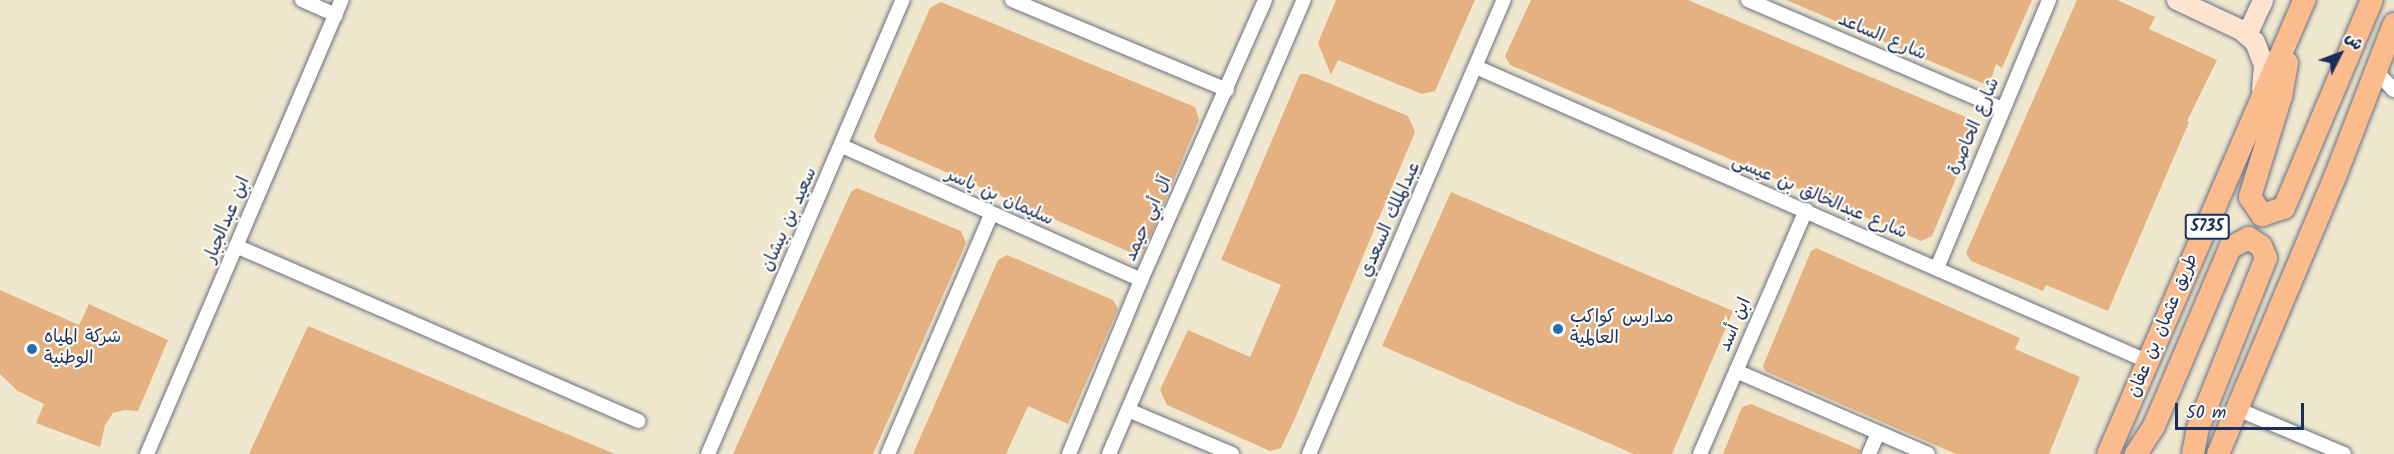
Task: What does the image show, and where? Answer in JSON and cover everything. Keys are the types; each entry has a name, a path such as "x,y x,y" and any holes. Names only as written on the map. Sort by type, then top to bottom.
{"main road":[{"name":"طريق عثمان بن عفان","path":"2108,454 2304,0"},
{"path":"2292,32 2281,96 2250,197 2262,214 2284,208 2292,193 2372,0"},
{"path":"2218,454 2385,72 2394,24"},
{"path":"2136,454 2154,426 2230,248 2249,238 2261,246 2266,258 2198,428 2193,454"}],"street":[{"path":"302,0 336,15"},
{"name":"ابن عبدالجبار","path":"147,454 342,0"},
{"name":"سعيد بن بيشان","path":"708,454 903,0"},
{"path":"1012,0 1227,90"},
{"name":"آل أبي حيمد","path":"1069,454 1141,280 1265,0"},
{"path":"1109,454 1304,0"},
{"name":"عبدالملك السعدي","path":"1309,454 1504,0"},
{"name":"شارع الساعد","path":"1748,0 2002,109"},
{"name":"شارع الحاصرة","path":"1937,268 2049,0"},
{"path":"2177,0 2214,16 2255,42 2263,57 2261,100"},
{"path":"2247,35 2263,0"},
{"name":"شارع عبدالخالق بن عيسى","path":"1476,67 1630,137 1806,210 2149,362"},
{"path":"2385,72 2394,90"},
{"name":"سليمان بن ياسر","path":"842,146 991,215 1141,280"},
{"name":"ابن أسد","path":"1700,454 1806,210"},
{"path":"888,454 991,215"},
{"path":"236,246 639,421"},
{"path":"1736,371 1928,454"},
{"path":"2237,409 2344,454"},
{"path":"1128,410 1232,454"},
{"path":"1869,454 1878,433"}],"building":[{"path":"1336,0 1475,0 1435,91 1422,94 1338,60 1331,75 1318,43"},
{"path":"1531,0 1688,0 1973,120 1976,130 1932,236 1921,241 1510,65 1505,56"},
{"path":"1786,0 2032,0 2002,68 1996,64 1989,86"},
{"path":"2077,0 2117,0 2155,17 2149,29 2217,60 2187,121 2189,122 2108,311 2046,285 2043,291 1971,261 1966,253"},
{"path":"941,2 1195,107 1199,120 1145,248 1132,253 877,142 874,136 930,8"},
{"path":"1300,74 1307,74 1408,116 1415,132 1296,416 1281,448 1270,451 1167,405 1160,390 1188,330 1250,357 1281,285 1221,260"},
{"path":"857,188 961,231 966,243 873,454 733,454 851,192"},
{"name":"مدارس كواكب العالمية","path":"1451,192 1733,311 1672,454 1634,454 1382,346"},
{"path":"1816,248 2020,338 2015,349 2080,377 2049,454 1956,454 1765,371 1763,366 1811,251"},
{"path":"1007,255 1113,300 1118,309 1068,424 1028,406 1006,454 913,454 998,260"},
{"path":"0,290 79,325 89,304 168,340 138,411 124,410 113,413 105,425 100,447 36,423 44,404 18,391 0,374"},
{"path":"308,326 615,454 249,454"},
{"path":"1751,404 1861,450 1860,454 1723,454 1742,407"}],"place":[{"name":"مدارس كواكب العالمية","path":"1558,329"},
{"name":"شركة المياه الوطنية","path":"32,349"}]}
